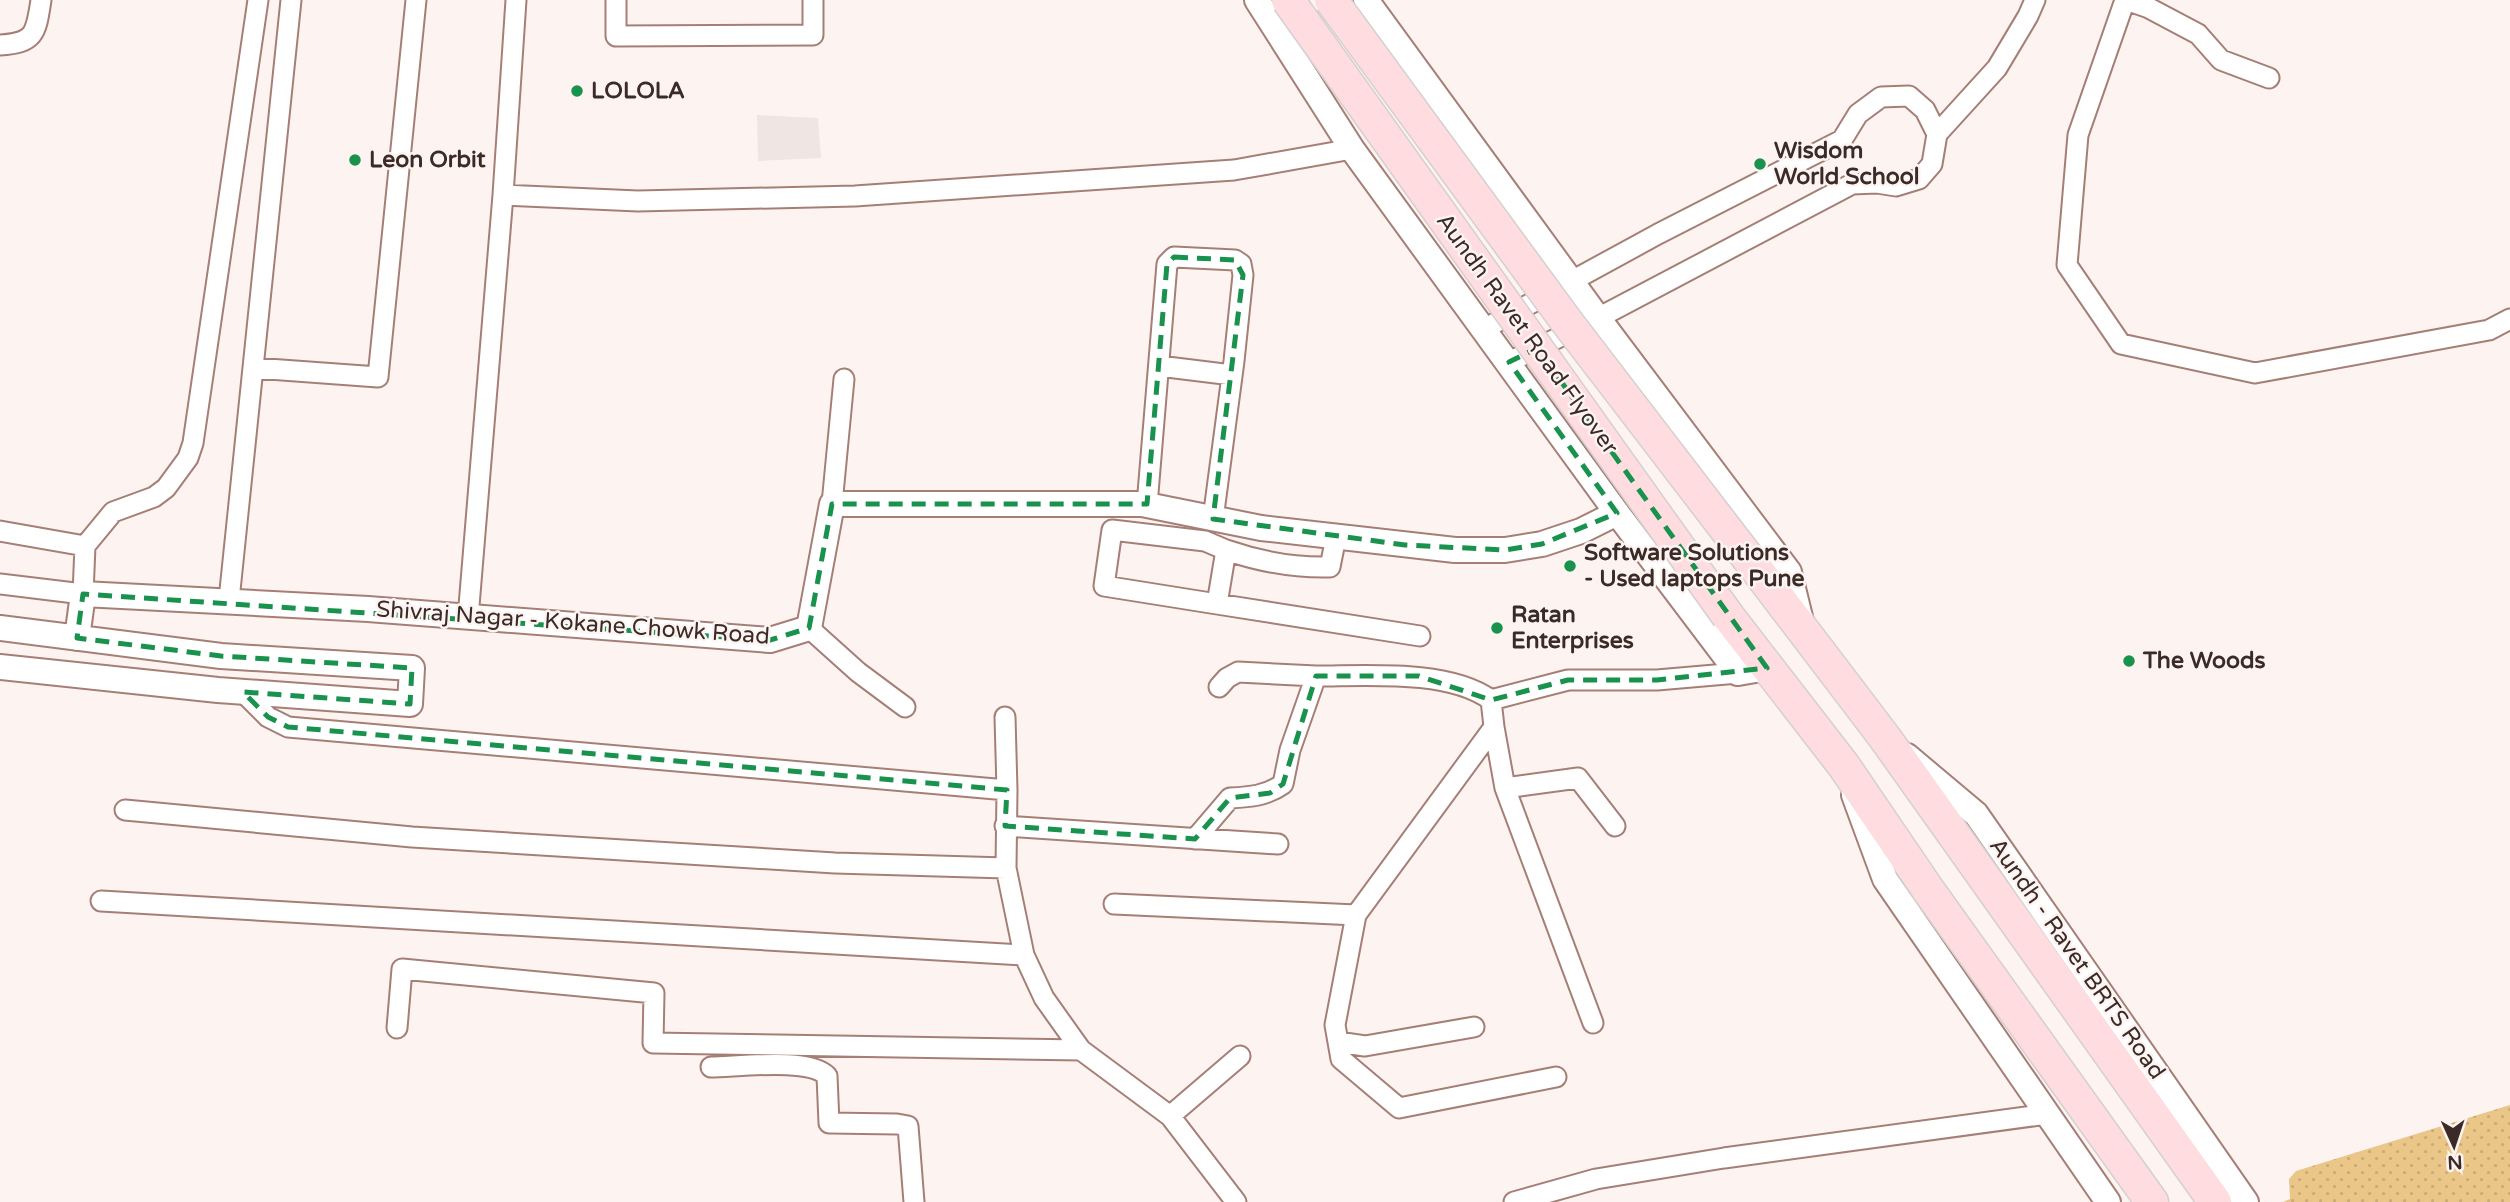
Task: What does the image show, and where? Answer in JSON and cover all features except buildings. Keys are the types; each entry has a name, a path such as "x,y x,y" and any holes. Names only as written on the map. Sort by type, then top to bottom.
{"main road":[{"name":"Aundh Ravet Road Flyover","path":"1288,0 1728,616 1752,670 1844,766 1929,891 2152,1202"},
{"name":"Aundh Ravet Road Flyover","path":"1331,0 1567,322 1885,738 2215,1202"}],"street":[{"path":"0,45 28,40 36,32 41,0"},
{"path":"77,638 83,594 85,546 113,512 154,497 166,488 188,458 258,0"},
{"path":"229,600 291,0"},
{"path":"254,368 378,377 416,0"},
{"path":"468,618 503,195 516,0"},
{"path":"616,0 616,36 813,35 813,0"},
{"path":"1257,0 1352,149 1617,513 1752,670"},
{"path":"1366,0 1598,318 1790,572 1803,632"},
{"path":"1937,134 1997,68 2035,0"},
{"path":"2269,78 2221,60 2197,34 2149,8 2126,0 2078,135 2067,265 2121,344 2255,373 2489,330 2510,319"},
{"path":"1484,329 1842,140 1858,114 1881,97 1909,96 1925,110 1937,134 1933,164 1919,179 1896,186 1877,183 1852,184 1509,362"},
{"path":"503,195 639,201 868,195 1234,170 1352,149"},
{"path":"1147,505 1169,260 1174,257 1235,260 1241,264 1243,275 1213,519"},
{"path":"1159,366 1232,375"},
{"path":"844,379 832,504 809,628 858,672 905,707"},
{"path":"832,504 1147,505 1261,528 1455,550 1505,550 1542,544 1581,531 1617,513"},
{"path":"1336,537 1330,566 1281,566 1205,541 1112,530 1104,586 1420,636"},
{"path":"0,531 85,546"},
{"path":"1217,604 1226,550"},
{"path":"0,584 83,594"},
{"name":"Shivraj Nagar - Kokane Chowk Road","path":"83,594 229,600 639,628 770,640 809,628"},
{"path":"0,628 221,656 412,668 410,704 218,690 0,667"},
{"path":"218,690 221,656"},
{"path":"1491,699 1568,680 1657,680 1752,670"},
{"path":"1219,687 1227,678 1238,672 1316,676 1419,676 1480,691 1491,699 1505,788 1593,1023"},
{"path":"1195,839 1230,798 1270,793 1283,784 1290,750 1316,676"},
{"path":"243,692 268,717 288,727 1007,790"},
{"path":"1005,717 1006,868 1024,955 1044,998 1081,1049 1170,1116 1236,1202"},
{"path":"1494,727 1356,915 1335,1025 1341,1059 1399,1108 1556,1077"},
{"name":"Aundh - Ravet BRTS Road","path":"1885,738 1976,814 2246,1202"},
{"path":"1844,766 1885,879 2108,1202"},
{"path":"1505,788 1577,778 1615,826"},
{"path":"125,810 412,837 835,863 1006,868"},
{"path":"1006,826 1278,844"},
{"path":"101,901 1024,955"},
{"path":"1114,904 1356,915"},
{"path":"397,1028 402,968 654,993 653,1043 1081,1049"},
{"path":"1338,1042 1365,1046 1474,1027"},
{"path":"1170,1116 1240,1056"},
{"path":"711,1067 801,1065 822,1070 827,1076 829,1123 908,1126 914,1202"},
{"path":"1514,1202 1596,1179 1724,1158 2047,1114"}],"highlighted area":[{"path":"1174,257 1235,260 1243,275 1213,519 1405,545 1505,550 1542,544 1617,513 1509,362 1537,348 1767,668 1657,680 1568,680 1491,700 1419,676 1316,676 1283,784 1270,793 1230,798 1195,839 1005,826 1007,790 288,727 268,717 243,692 410,704 412,668 221,656 77,638 83,594 770,640 809,628 832,504 1147,504 1167,264"}],"shaded area":[{"path":"757,115 818,118 821,158 758,161"},
{"path":"2510,1105 2510,1202 2283,1202 2290,1199 2289,1179 2296,1171"}],"place":[{"name":"LOLOLA","path":"577,91"},
{"name":"Leon Orbit","path":"355,160"},
{"name":"Wisdom World School","path":"1760,164"},
{"name":"Software Solutions - Used laptops Pune","path":"1570,566"},
{"name":"Ratan Enterprises","path":"1497,628"},
{"name":"The Woods","path":"2129,661"}]}
